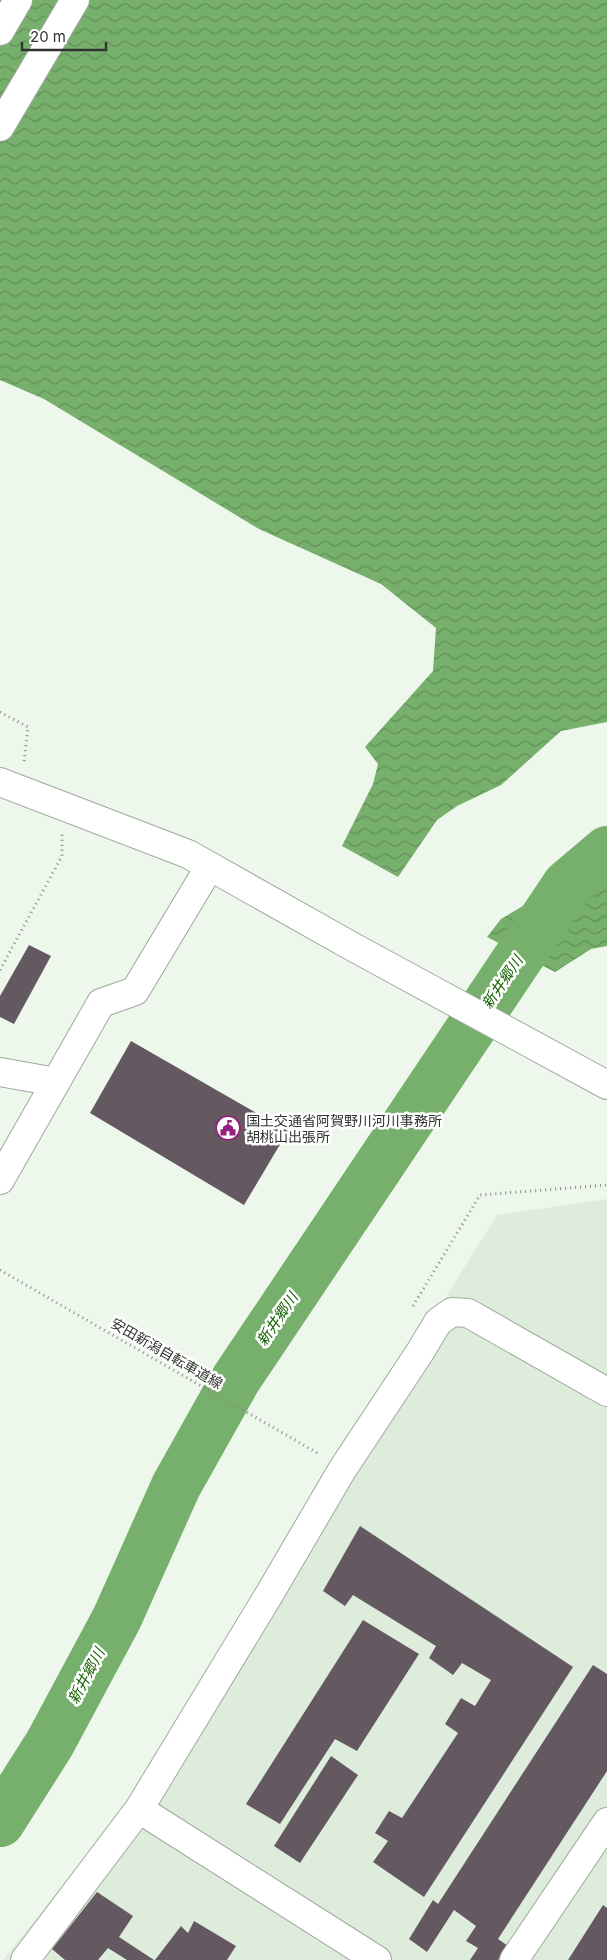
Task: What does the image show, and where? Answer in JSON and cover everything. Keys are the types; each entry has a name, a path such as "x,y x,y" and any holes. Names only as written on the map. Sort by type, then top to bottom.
{"main road":[{"path":"0,31 18,0"},
{"path":"0,127 75,0"},
{"path":"0,782 188,854 353,947 607,1085"},
{"path":"0,1180 101,1003 135,991 210,866"},
{"path":"0,1072 56,1082"},
{"path":"25,1960 138,1809 270,1593 342,1470 438,1322 452,1312 468,1313 607,1392"},
{"path":"138,1809 377,1960"},
{"path":"514,1960 607,1822"}],"path":[{"path":"0,712 28,728 24,765"},
{"path":"0,970 62,856 62,827"},
{"name":"安田新潟自転車道線","path":"0,1270 322,1455"}],"shaded area":[{"path":"607,1199 607,1960 3,1960 134,1796 497,1215"}],"water":[{"path":"0,0 607,0 607,722 561,731 501,785 457,806 437,820 398,877 342,846 373,784 378,764 365,747 433,671 436,628 381,584 259,529 44,399 0,380"},
{"path":"607,849 607,946 591,949 555,972 487,937 501,919 528,903 592,875"}],"building":[{"path":"29,945 51,956 14,1024 0,1017 0,996"},
{"path":"131,1041 288,1131 244,1205 90,1113"},
{"path":"360,1526 573,1667 424,1897 373,1862 388,1841 375,1833 389,1811 402,1818 458,1733 445,1724 461,1698 475,1706 491,1680 462,1663 453,1675 429,1658 436,1646 353,1595 345,1606 323,1591"},
{"path":"363,1620 419,1654 357,1751 335,1739 280,1824 246,1804"},
{"path":"593,1665 607,1674 607,1771 498,1939 508,1946 498,1960 470,1960 478,1948 466,1941 476,1926 454,1910 427,1952 409,1939 433,1900 438,1904"},
{"path":"331,1756 358,1775 300,1863 274,1846"},
{"path":"97,1892 133,1916 119,1937 154,1960 127,1960 108,1948 98,1960 65,1960 52,1949"},
{"path":"603,1905 607,1908 607,1960 568,1960"},
{"path":"194,1921 236,1946 227,1960 155,1960 181,1926 188,1933"}],"waterway":[{"name":"新井郷川","path":"0,1822 50,1743 117,1618 176,1486 236,1379 567,885 607,851"}],"place":[{"name":"国土交通省阿賀野川河川事務所 胡桃山出張所","path":"228,1128"}]}
